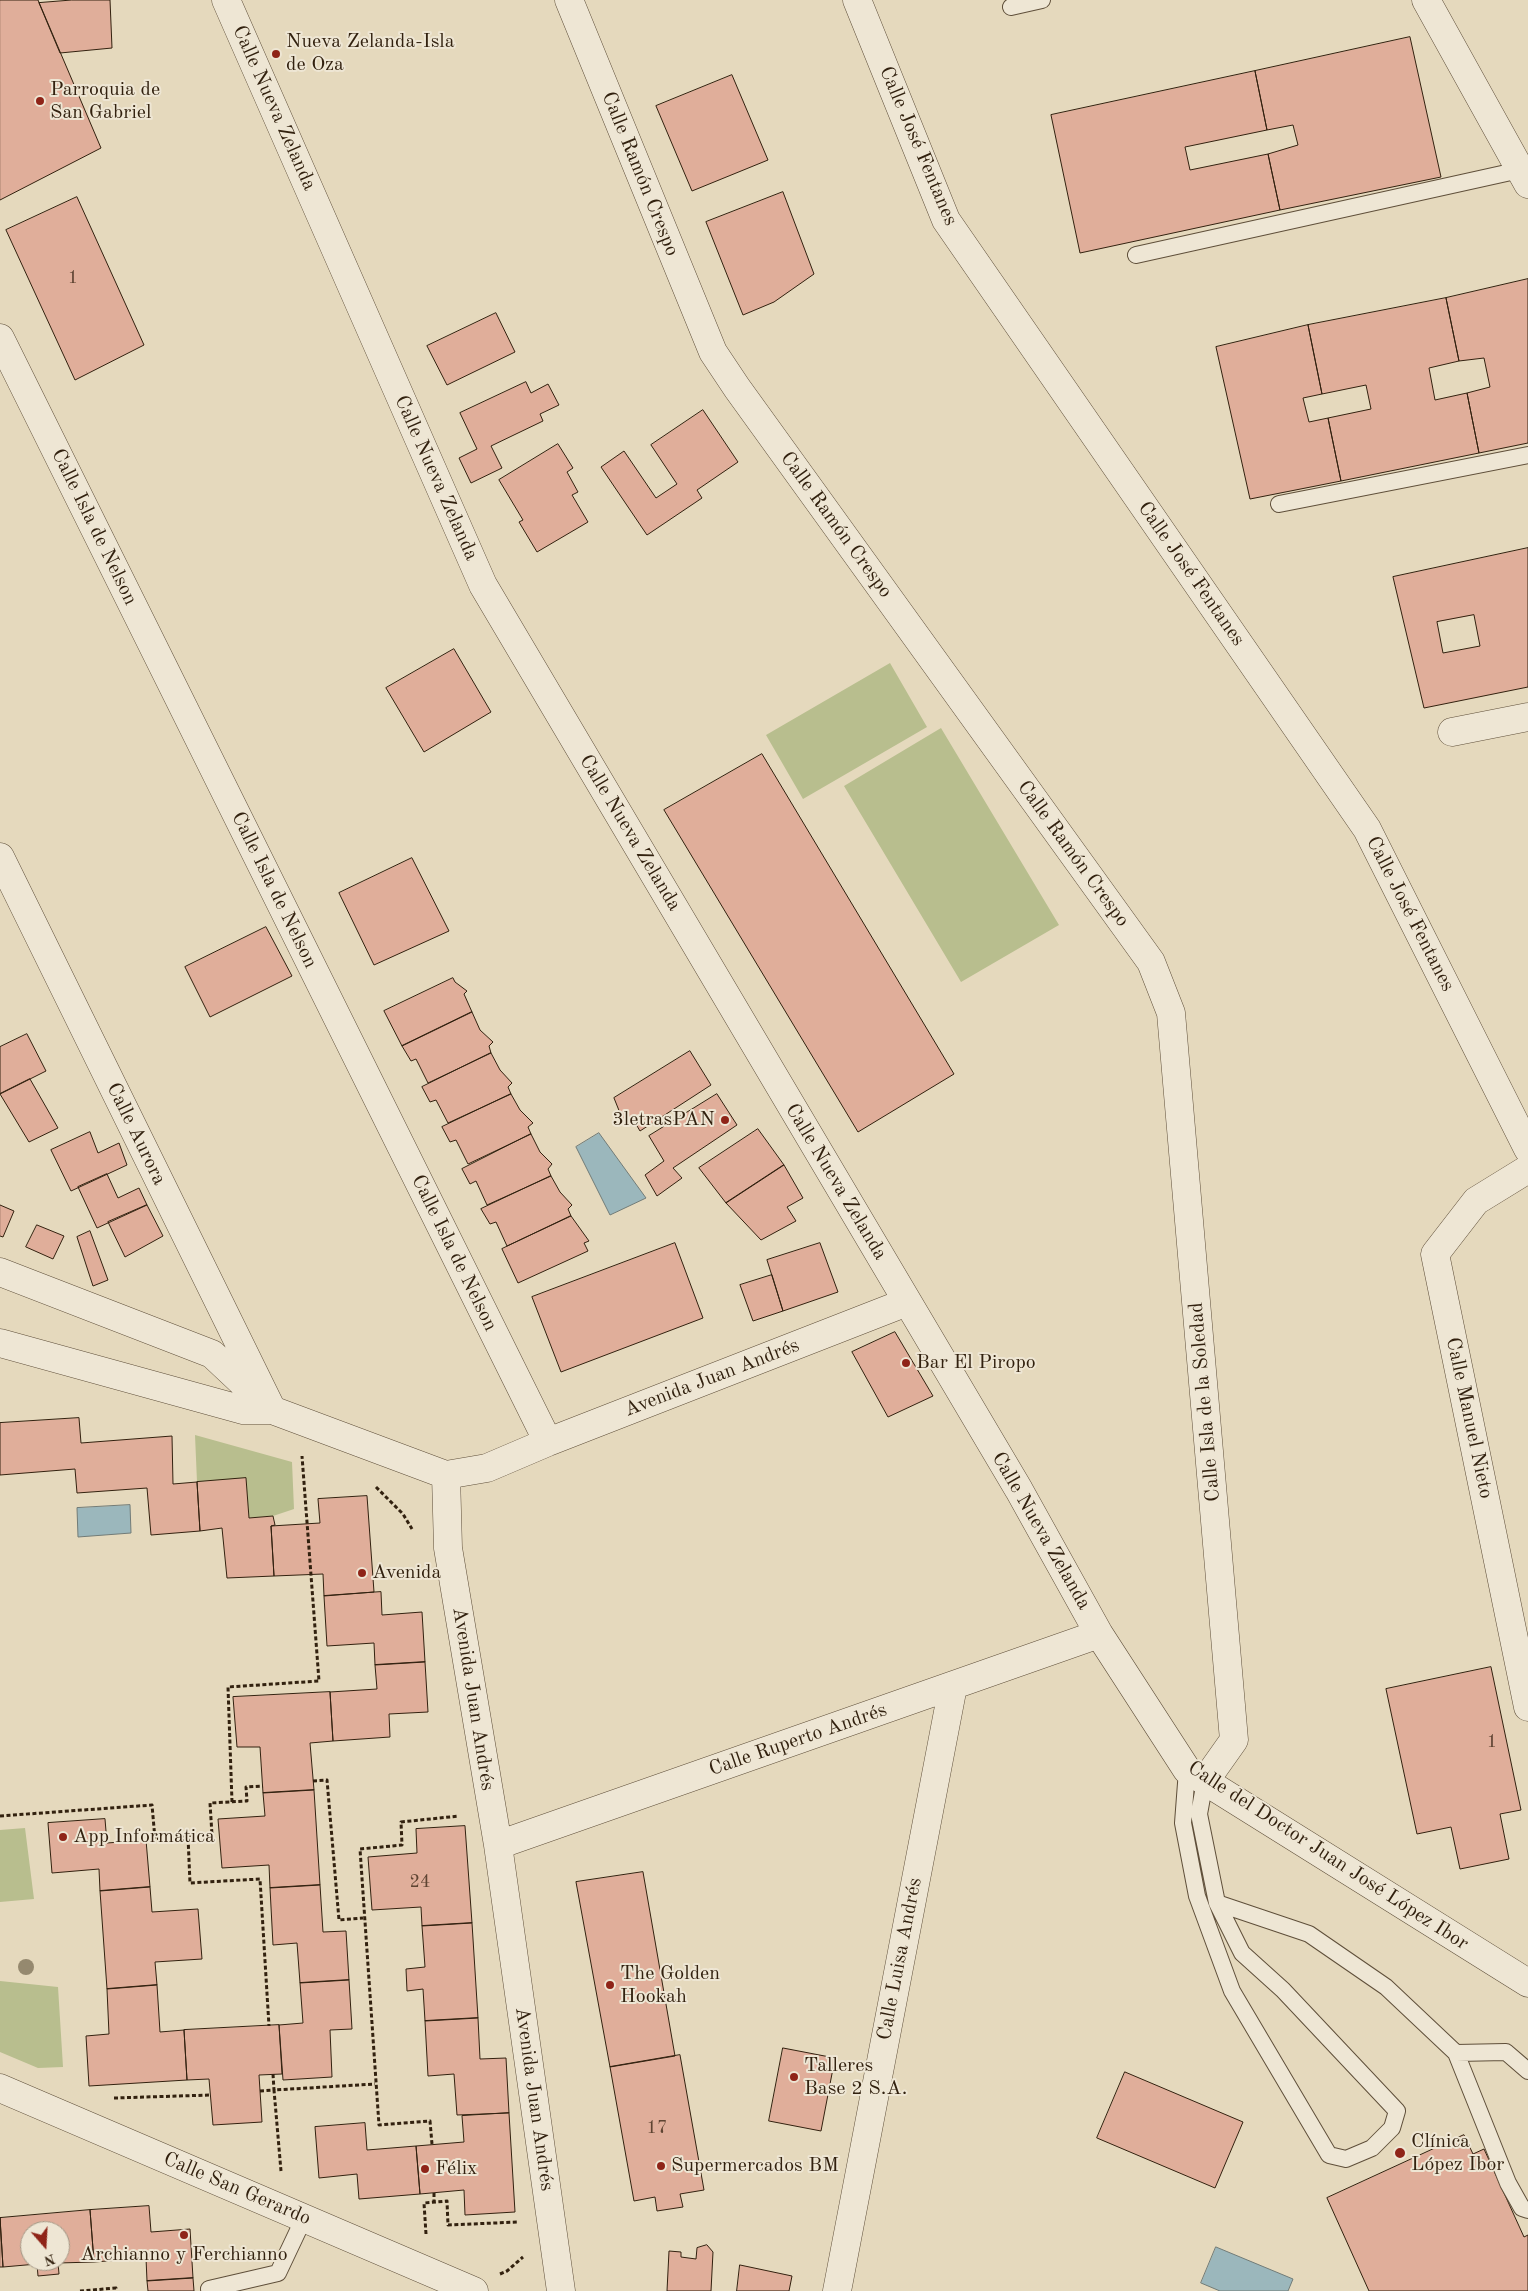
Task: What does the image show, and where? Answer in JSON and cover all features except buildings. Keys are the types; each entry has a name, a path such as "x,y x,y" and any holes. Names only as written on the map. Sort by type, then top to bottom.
{"street":[{"name":"Calle Nueva Zelanda","path":"226,0 483,584 1018,1490 1099,1634"},
{"name":"Calle Ramón Crespo","path":"568,0 713,352 737,388 1151,962 1171,1013"},
{"name":"Calle José Fentanes","path":"858,0 946,220 1367,829 1528,1149"},
{"path":"1426,0 1524,178"},
{"name":"Calle Isla de Nelson","path":"0,338 548,1442"},
{"path":"1452,732 1528,717"},
{"name":"Calle Aurora","path":"0,857 272,1410"},
{"name":"Calle Isla de la Soledad","path":"1171,1013 1234,1740 1196,1776"},
{"name":"Calle Manuel Nieto","path":"1528,1169 1476,1201 1435,1254 1528,1707"},
{"path":"0,1272 212,1354 272,1410"},
{"name":"Avenida Juan Andrés","path":"561,2291 498,1845 448,1548 446,1475 487,1468 548,1442 907,1302"},
{"path":"0,1342 243,1410 272,1410 446,1475"},
{"name":"Calle del Doctor Juan José López Ibor","path":"1099,1634 1196,1776 1528,1984"},
{"name":"Calle Ruperto Andrés","path":"498,1845 1099,1634"},
{"name":"Calle Luisa Andrés","path":"837,2291 953,1686"},
{"name":"Calle San Gerardo","path":"0,2088 474,2291"}],"lane":[{"path":"1011,7 1042,0"},
{"path":"1136,255 1524,178"},
{"path":"1279,504 1528,456"},
{"path":"1196,1776 1199,1814 1217,1903 1242,1953 1283,1990 1397,2111 1392,2128 1372,2148 1346,2158 1329,2155 1232,1991 1197,1896 1183,1823 1196,1776"},
{"path":"1217,1903 1309,1934 1386,1987 1456,2053 1508,2183 1522,2208 1528,2210"},
{"path":"1456,2053 1506,2052 1528,2071"},
{"path":"209,2289 278,2273 304,2218"}],"path":[{"path":"293,1452 312,1457"},
{"path":"232,1802 228,1687 318,1681 302,1455"},
{"path":"370,1481 403,1514 415,1533"},
{"path":"313,1781 327,1780 339,1920 363,1918"},
{"path":"0,1816 152,1805 155,1839 212,1835 210,1803 248,1801 246,1787 263,1786"},
{"path":"432,2144 430,2121 379,2125 363,1918 360,1849 402,1845 401,1822 492,1812"},
{"path":"188,1837 190,1883 260,1879 269,2026"},
{"path":"273,2074 282,2173"},
{"path":"260,2091 375,2084"},
{"path":"106,2099 211,2095"},
{"path":"434,2193 434,2201"},
{"path":"426,2242 424,2203 446,2201 448,2226 525,2222"},
{"path":"498,2274 506,2271 525,2256"},
{"path":"80,2291 116,2288 116,2291"}],"green space":[{"path":"890,663 927,727 803,799 766,735"},
{"path":"941,728 1059,925 961,982 844,786"},
{"path":"195,1435 292,1462 294,1509 273,1516 249,1518 246,1479 197,1482"},
{"path":"25,1828 34,1899 0,1902 0,1830"},
{"path":"0,1981 58,1987 63,2067 38,2068 0,2052"}],"water":[{"path":"599,1133 646,1198 610,1215 576,1147"},
{"path":"130,1505 131,1533 78,1537 77,1508"},
{"path":"1216,2247 1293,2279 1288,2291 1220,2291 1201,2283"}],"place":[{"name":"Nueva Zelanda-Isla de Oza","path":"276,54"},
{"name":"Parroquia de San Gabriel","path":"40,101"},
{"name":"3letrasPAN","path":"725,1120"},
{"name":"Bar El Piropo","path":"906,1363"},
{"name":"Avenida","path":"362,1573"},
{"name":"App Informática","path":"63,1837"},
{"name":"The Golden Hookah","path":"610,1985"},
{"name":"Talleres Base 2 S.A.","path":"794,2077"},
{"name":"Clínica López Ibor","path":"1400,2153"},
{"name":"Supermercados BM","path":"661,2166"},
{"name":"Félix","path":"425,2169"},
{"name":"Archianno y Ferchianno","path":"184,2235"}]}
